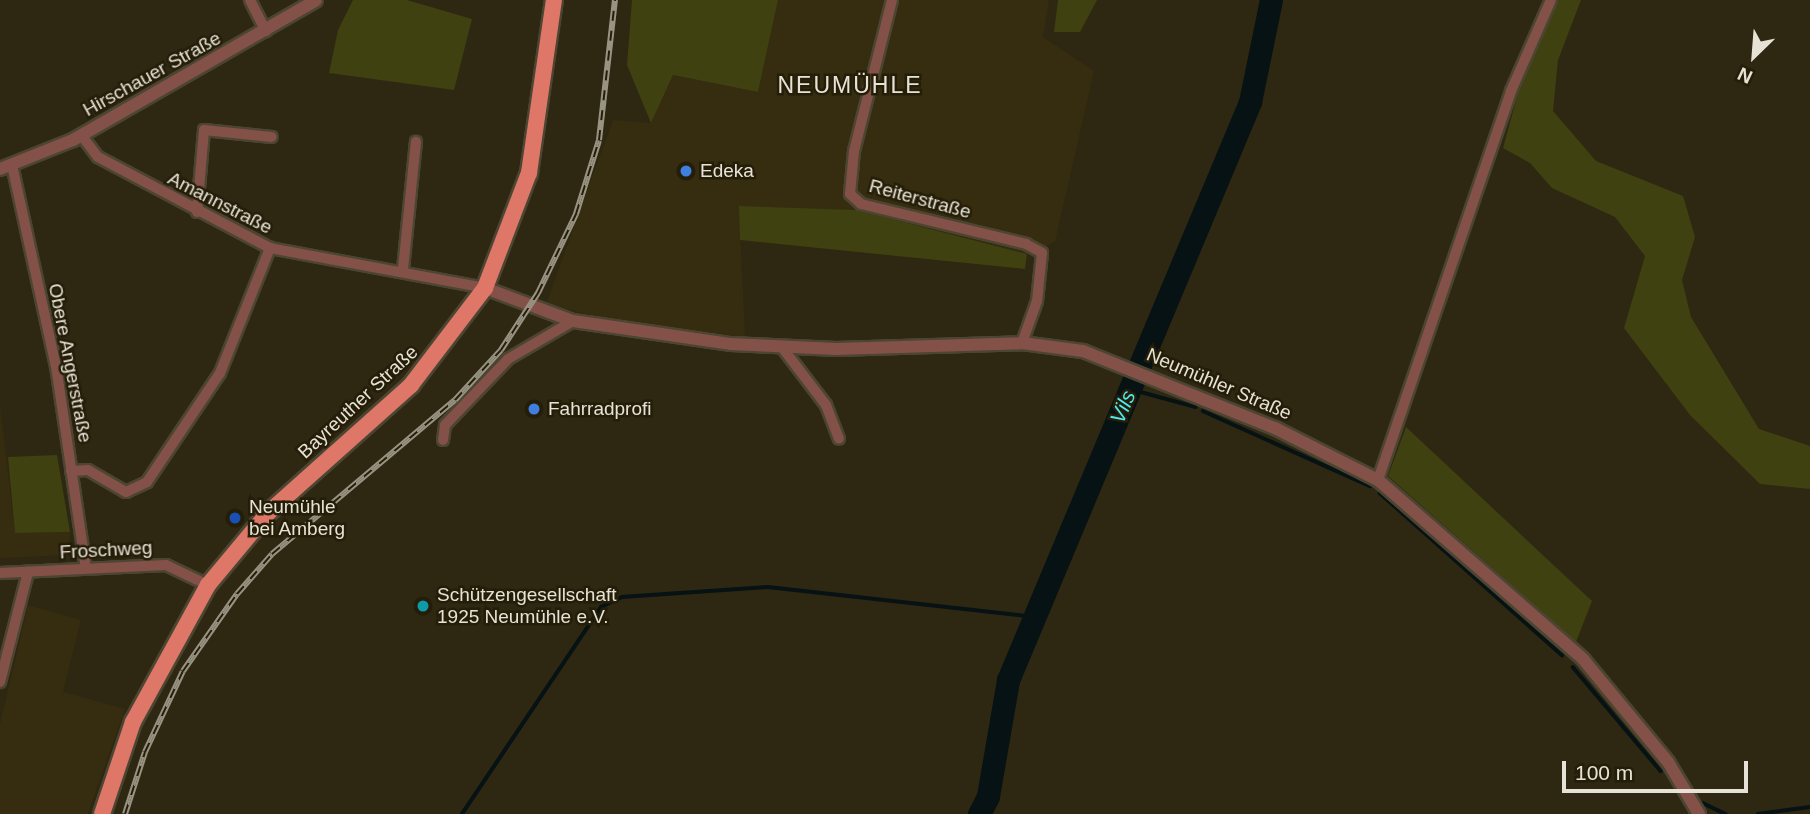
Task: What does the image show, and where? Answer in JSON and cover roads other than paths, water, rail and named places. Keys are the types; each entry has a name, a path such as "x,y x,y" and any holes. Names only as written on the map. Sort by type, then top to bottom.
{"main road":[{"name":"Bayreuther Straße","path":"102,814 133,722 208,585 268,513 411,385 485,289 529,173 554,0"}],"street":[{"path":"250,0 266,31"},
{"name":"Hirschauer Straße","path":"6,167 82,136 316,0"},
{"name":"Reiterstraße","path":"892,0 855,151 850,194 861,204 1026,244 1042,253 1037,301 1022,343"},
{"path":"1378,480 1511,91 1551,0"},
{"path":"197,212 204,131 272,137"},
{"name":"Amannstraße","path":"82,136 98,157 197,212 270,248 402,269 485,289"},
{"path":"402,269 416,142"},
{"name":"Obere Angerstraße","path":"6,167 71,471 86,568"},
{"path":"71,471 88,470 126,492 147,482 220,373 270,248"},
{"name":"Neumühler Straße","path":"485,289 573,321 781,346 1022,343 1104,356 1164,381 1378,480 1583,659 1668,762 1699,814"},
{"path":"443,440 445,425 508,359 573,321"},
{"path":"781,346 826,405 839,439"},
{"name":"Froschweg","path":"0,573 166,565 208,585"},
{"path":"0,682 28,572"}],"waterway":[{"name":"Vils","path":"979,814 988,796 1008,680 1250,102 1271,0"},
{"path":"1130,389 1196,407"},
{"path":"1203,411 1370,486"},
{"path":"1380,493 1562,655"},
{"path":"462,814 601,607 622,597 768,587 1034,617"},
{"path":"1573,667 1661,771"},
{"path":"1703,803 1726,814"},
{"path":"1758,814 1810,807"}],"railway":[{"path":"125,814 145,752 183,671 237,594 272,554 455,400 501,350 538,293 576,214 599,140 615,0"}],"place":[{"name":"Edeka","path":"686,171"},
{"name":"Fahrradprofi","path":"534,409"},
{"name":"Neumühle bei Amberg","path":"235,518"},
{"name":"Schützengesellschaft 1925 Neumühle e.V.","path":"423,606"}],"district":[{"name":"NEUMÜHLE","path":"850,85"}]}
